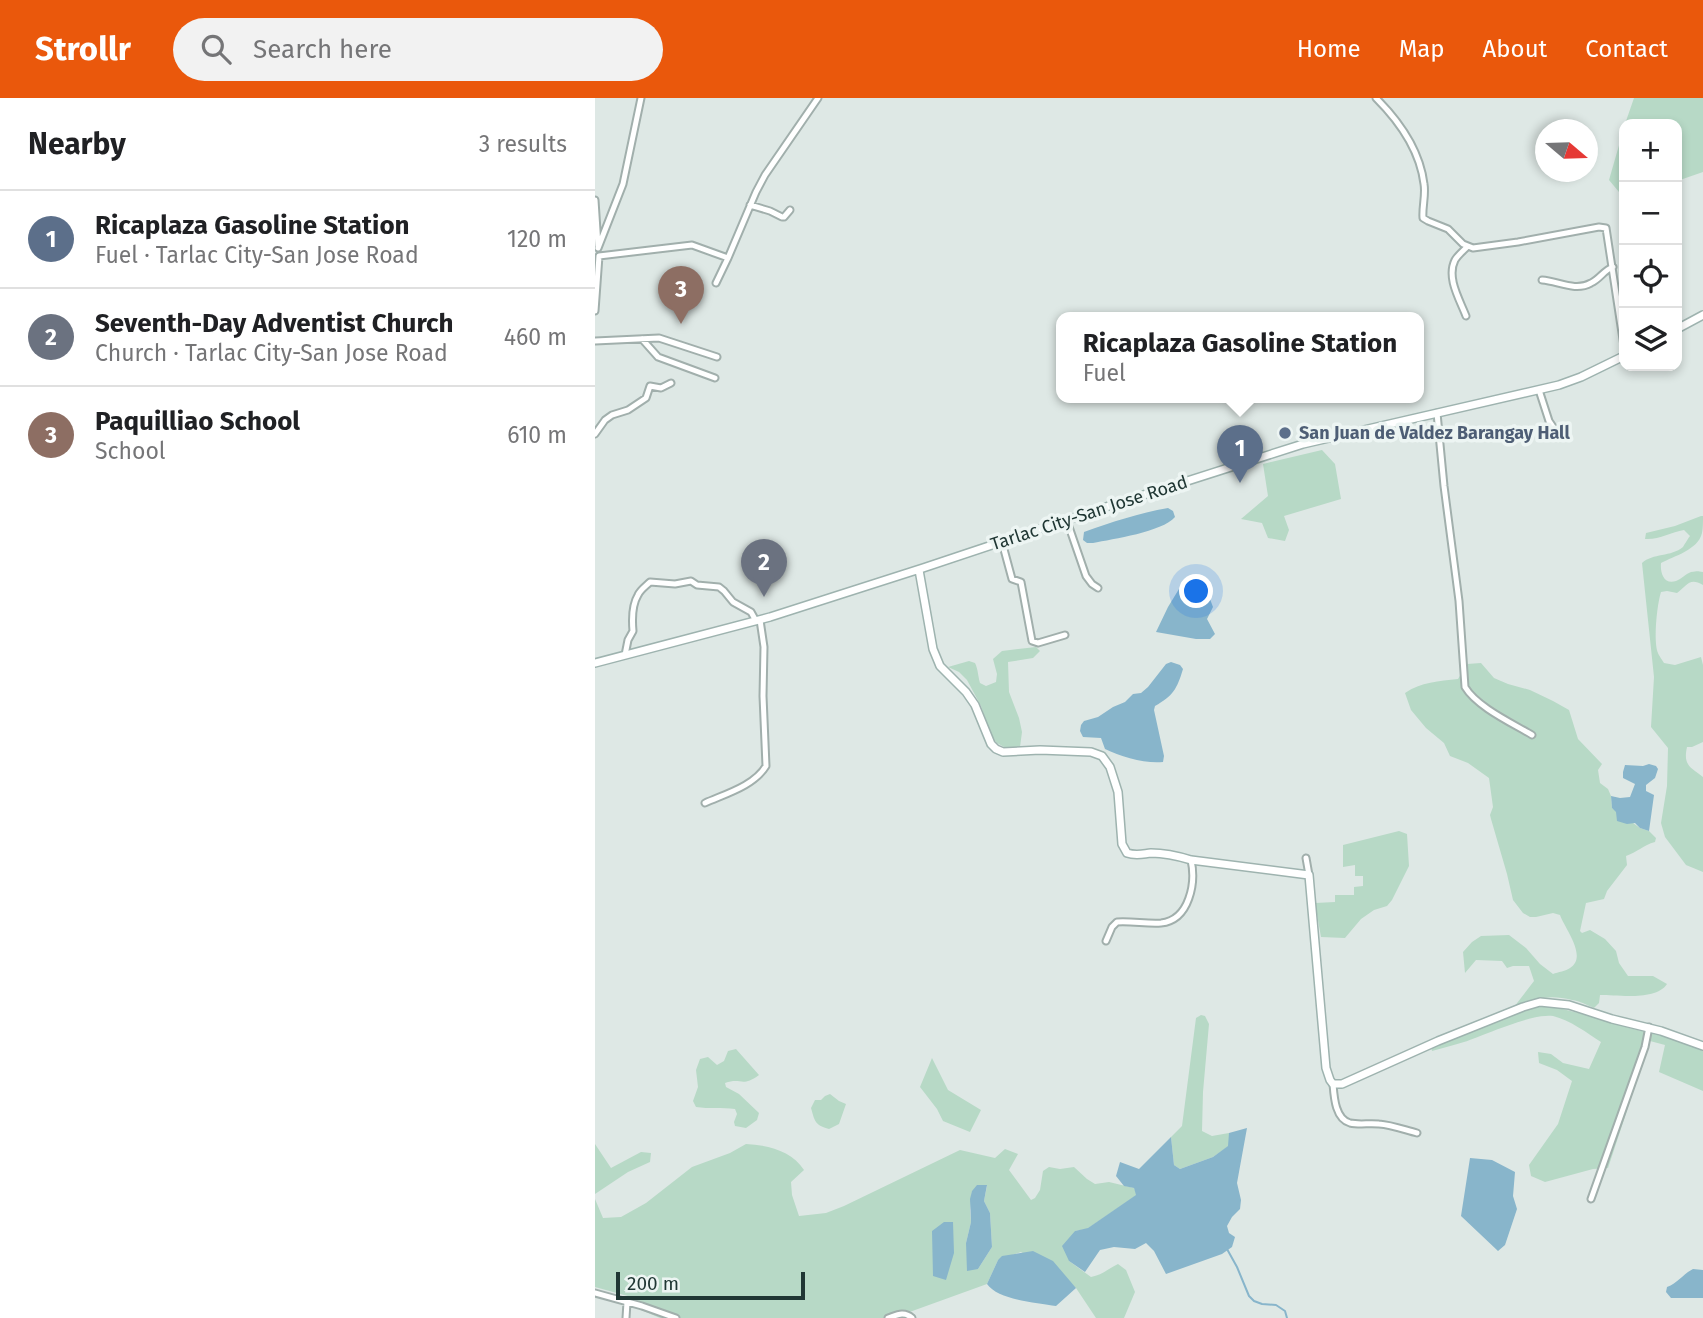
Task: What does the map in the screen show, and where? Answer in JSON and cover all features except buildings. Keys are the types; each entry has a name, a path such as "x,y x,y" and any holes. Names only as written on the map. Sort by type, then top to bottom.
{"street":[{"path":"599,248 628,169 641,98"},
{"path":"716,283 765,175 818,98"},
{"path":"1376,98 1402,128 1416,155 1424,184 1423,218 1448,229 1467,247 1476,248 1602,227 1608,231 1619,310"},
{"path":"595,200 599,248 595,311"},
{"path":"750,205 782,217 790,210"},
{"path":"599,256 692,245 728,258"},
{"path":"1466,316 1454,285 1452,271 1455,260 1467,247"},
{"path":"1542,280 1567,286 1587,285 1613,267"},
{"path":"1682,326 1703,315"},
{"path":"595,341 659,338 717,357"},
{"path":"642,339 657,357 715,378"},
{"name":"Tarlac City-San Jose Road","path":"595,663 758,621 1303,444 1570,382 1619,358"},
{"path":"595,434 612,415 628,410 646,398 650,386 661,388 671,383"},
{"path":"1539,390 1549,421 1555,430"},
{"path":"1437,413 1459,601 1465,687 1482,703 1531,735"},
{"path":"1067,520 1086,576 1098,588"},
{"path":"1002,542 1013,579 1021,582 1033,641 1038,643 1065,635"},
{"path":"919,570 937,660 975,705 993,747 1003,752 1040,750 1099,754 1110,767 1118,792 1122,844 1127,853 1173,855 1191,860 1309,875"},
{"path":"625,655 633,631 633,610 638,594 650,582 675,584 691,581 697,585 719,587 733,602 751,612 758,621 764,647 766,766 761,774 749,782 705,803"},
{"path":"1306,858 1326,1068 1341,1117 1351,1123 1382,1124 1417,1133"},
{"path":"1106,942 1117,922 1163,923 1175,918 1187,902 1192,887 1194,873 1191,860"},
{"path":"1333,1084 1344,1083 1438,1041 1541,1002 1563,1004 1703,1045"},
{"path":"1591,1199 1646,1047 1649,1027"},
{"path":"595,1293 676,1318"},
{"path":"626,1318 627,1302"},
{"path":"888,1318 902,1313 912,1318"}],"green space":[{"path":"1634,98 1703,98 1703,172 1682,179 1682,119 1627,119"},
{"path":"1619,145 1619,192 1609,180"},
{"path":"1322,450 1335,464 1341,499 1284,516 1289,530 1285,541 1268,538 1262,523 1241,519 1268,496 1263,464"},
{"path":"1701,516 1700,539 1685,552 1661,563 1661,567 1666,580 1672,582 1691,572 1703,572 1703,585 1691,582 1677,593 1661,592 1656,632 1658,654 1664,663 1675,665 1701,657 1703,665 1703,742 1687,747 1686,758 1694,771 1703,777 1703,872 1686,865 1665,837 1661,823 1667,786 1668,748 1651,727 1654,677 1642,563 1678,550 1690,536 1684,530 1645,539 1646,533"},
{"path":"1036,647 1040,651 1033,658 1008,662 1009,692 1022,732 1020,747 1004,747 992,737 981,706 967,680 948,667 969,661 975,663 980,683 986,686 996,682 993,659 1002,651"},
{"path":"1481,663 1494,678 1530,690 1569,710 1578,739 1602,764 1598,770 1600,783 1608,789 1612,808 1656,838 1655,842 1626,856 1627,865 1604,899 1586,903 1580,931 1582,933 1590,930 1605,939 1616,951 1619,963 1628,976 1653,976 1667,984 1662,989 1636,996 1600,995 1599,1003 1594,1008 1564,998 1549,997 1514,1007 1534,981 1529,966 1507,968 1502,961 1476,960 1465,973 1463,952 1481,936 1509,935 1553,974 1570,968 1577,957 1574,943 1560,915 1553,913 1530,917 1523,913 1513,900 1490,815 1493,807 1489,778 1468,763 1450,756 1444,743 1426,728 1411,710 1405,693 1424,684 1458,679 1467,664"},
{"path":"1399,831 1407,834 1409,866 1392,900 1387,906 1374,910 1361,919 1345,938 1321,937 1315,903 1335,902 1335,895 1354,895 1354,887 1363,886 1363,876 1355,876 1355,865 1343,867 1343,845"},
{"path":"1546,1005 1679,1040 1703,1051 1703,1091 1659,1072 1665,1045 1650,1041 1608,1168 1593,1169 1545,1182 1531,1176 1529,1165 1558,1124 1572,1081 1557,1070 1539,1063 1538,1052 1551,1054 1563,1063 1589,1069 1601,1042 1566,1020 1544,1016 1432,1051 1431,1046 1535,1006"},
{"path":"1205,1016 1209,1024 1202,1131 1212,1136 1229,1133 1229,1146 1213,1157 1180,1169 1174,1165 1171,1137 1182,1126 1196,1018"},
{"path":"736,1049 759,1075 745,1082 725,1083 726,1087 739,1094 759,1113 757,1120 746,1128 735,1126 735,1109 696,1107 693,1101 698,1087 696,1070 700,1059 708,1057 717,1065 724,1061 728,1051"},
{"path":"932,1058 948,1090 981,1110 970,1132 943,1121 920,1087"},
{"path":"830,1094 846,1104 839,1124 829,1129 816,1122 811,1108 815,1100 821,1100"},
{"path":"595,1144 611,1168 641,1152 651,1153 650,1162 628,1172 595,1194"},
{"path":"746,1144 763,1146 779,1150 799,1163 804,1170 791,1182 799,1216 826,1213 844,1206 960,1150 995,1158 1005,1149 1018,1154 1009,1170 1031,1200 1040,1190 1043,1171 1049,1167 1074,1167 1095,1184 1109,1182 1134,1188 1137,1195 1087,1229 1075,1231 1069,1261 1091,1277 1118,1264 1126,1270 1135,1292 1124,1318 1096,1318 1076,1288 1065,1278 1021,1252 998,1260 987,1284 893,1318 660,1318 634,1307 635,1298 595,1287 595,1199 603,1218 621,1217 646,1203 692,1167","holes":["987,1186 984,1201 990,1213 992,1247 978,1269 966,1243 971,1222 972,1191"]}],"water":[{"path":"1168,508 1173,511 1175,517 1160,527 1093,543 1083,540 1084,532"},
{"path":"1179,589 1210,599 1213,607 1207,619 1215,634 1210,639 1156,632"},
{"path":"1171,662 1183,669 1181,676 1173,691 1155,706 1154,710 1163,762 1126,757 1105,749 1101,738 1083,737 1080,731 1084,721 1098,717 1125,702 1133,694 1141,693 1166,664"},
{"path":"1649,764 1658,769 1655,778 1646,785 1646,791 1654,795 1649,831 1635,823 1617,821 1611,796 1630,797 1635,784 1623,778 1625,765"},
{"path":"1247,1128 1237,1183 1240,1209 1227,1226 1229,1233 1235,1237 1232,1247 1222,1254 1166,1274 1154,1251 1146,1243 1135,1249 1114,1247 1100,1250 1085,1272 1069,1261 1062,1246 1075,1231 1088,1228 1136,1195 1134,1188 1124,1186 1116,1176 1120,1162 1139,1169 1171,1137 1174,1165 1180,1169 1213,1157 1228,1146 1229,1133"},
{"path":"1470,1158 1492,1160 1515,1172 1513,1196 1517,1209 1505,1245 1498,1251 1461,1216"},
{"path":"977,1185 987,1185 984,1201 990,1213 992,1247 978,1269 967,1271 966,1243 971,1222 970,1199"},
{"path":"944,1222 953,1222 954,1253 946,1280 933,1276 932,1231"},
{"path":"1033,1251 1053,1261 1076,1288 1056,1306 1009,1297 987,1284 1002,1256"},
{"path":"1693,1269 1703,1270 1703,1298 1671,1298 1666,1292 1667,1287"}],"waterway":[{"path":"1227,1249 1249,1296 1262,1304 1276,1305 1285,1311 1287,1318"}],"place":[{"name":"Paquilliao School","path":"681,324"},
{"name":"San Juan de Valdez Barangay Hall","path":"1285,433"},
{"name":"Ricaplaza Gasoline Station","path":"1240,483"},
{"name":"Seventh-Day Adventist Church","path":"764,597"}]}
